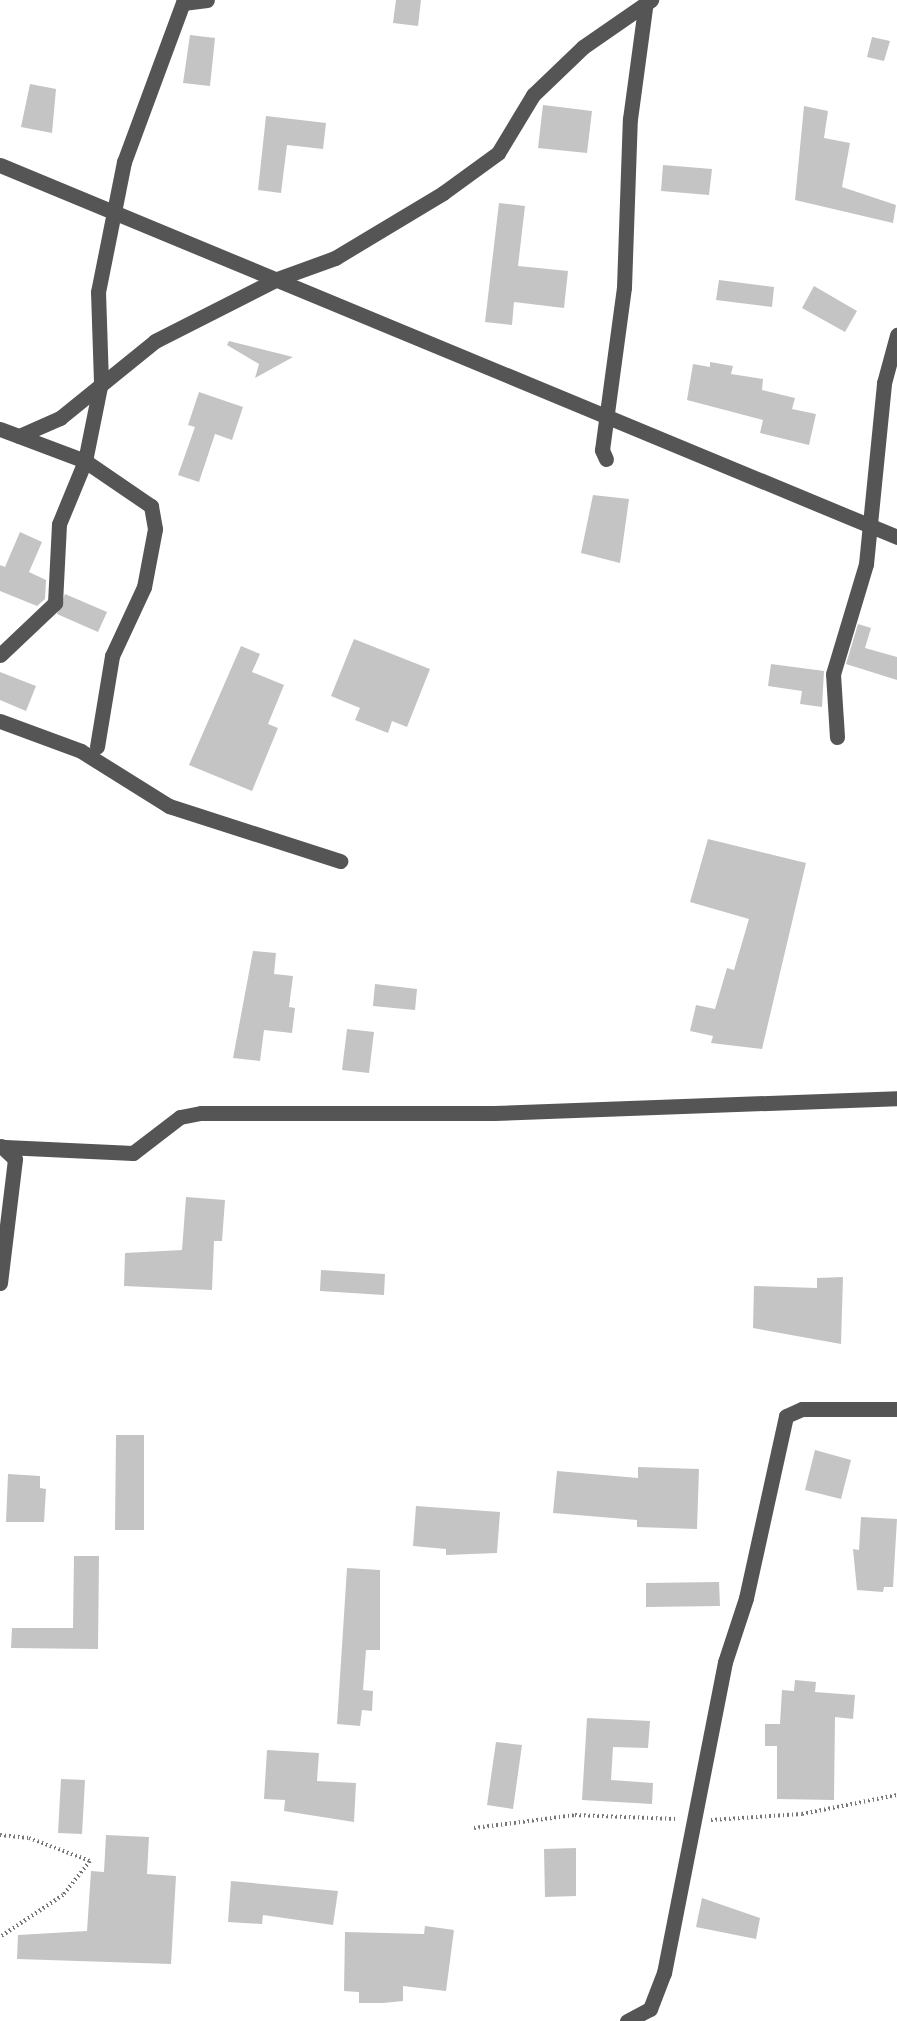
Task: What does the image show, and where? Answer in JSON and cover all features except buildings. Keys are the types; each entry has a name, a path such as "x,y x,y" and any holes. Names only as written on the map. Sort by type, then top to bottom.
{"street":[{"path":"0,655 55,603 59,524 85,461 101,382 98,292 124,162 184,1 207,0"},
{"path":"19,436 60,418 101,382 155,341 277,279 335,258 498,153 533,95 583,47 648,2"},
{"path":"606,459 606,420 624,287 630,119 648,2"},
{"path":"0,165 113,215 277,279 606,420 897,537"},
{"path":"837,737 833,674 866,564 884,383 897,335"},
{"path":"0,429 85,461 151,507 155,529 144,588 112,656 97,747"},
{"path":"0,721 81,751 169,806 340,861"},
{"path":"2,1146 133,1153 180,1117 201,1113 494,1113 897,1098"},
{"path":"0,1283 15,1159 2,1146"},
{"path":"627,2021 650,2009 664,1973 725,1662 746,1598 786,1416 802,1409 897,1409"}],"path":[{"path":"0,1835 29,1838 90,1861 63,1896 0,1937"}]}
